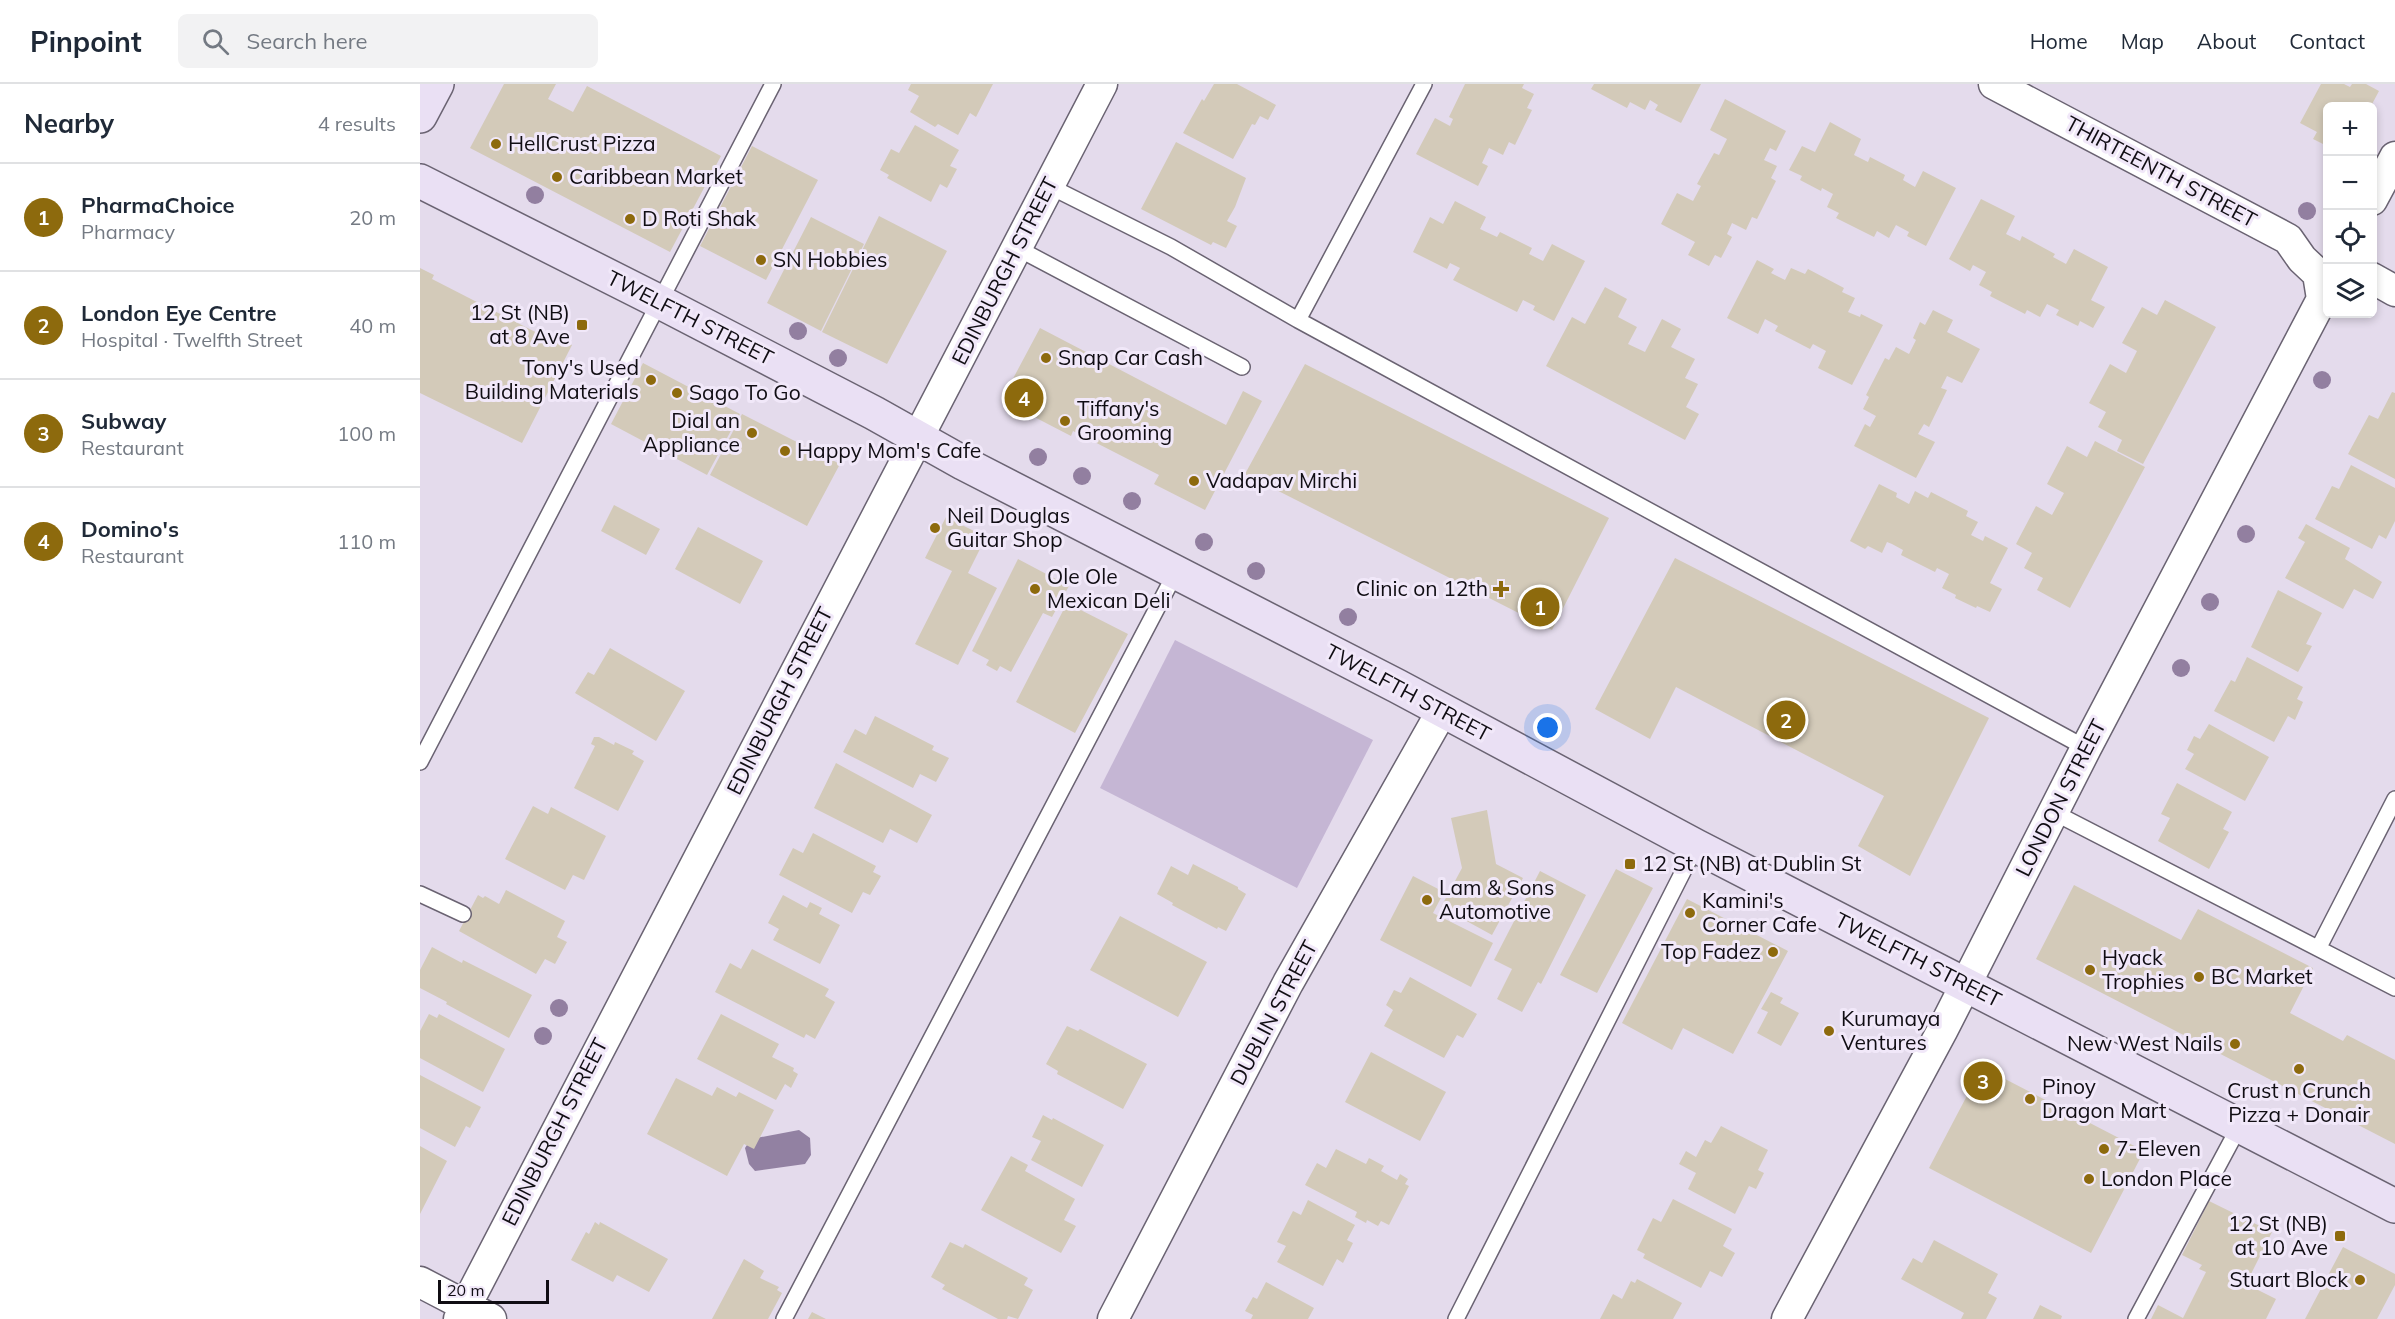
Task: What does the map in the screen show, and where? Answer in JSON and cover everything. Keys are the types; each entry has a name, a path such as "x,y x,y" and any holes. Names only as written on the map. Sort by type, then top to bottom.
{"street":[{"path":"420,116 437,84"},
{"name":"EDINBURGH STREET","path":"472,1314 916,438 1102,84"},
{"name":"THIRTEENTH STREET","path":"1994,84 2288,239 2301,259 2318,274"},
{"path":"2377,192 2395,157"},
{"name":"TWELFTH STREET","path":"420,182 660,302 874,413 916,438 1443,711 1696,846 2395,1206"},
{"name":"LONDON STREET","path":"1787,1319 1966,985 2086,748 2322,299 2318,274"},
{"path":"2377,280 2395,291"},
{"name":"DUBLIN STREET","path":"1113,1319 1288,983 1443,711"},
{"path":"420,1282 472,1314"}],"lane":[{"path":"420,762 772,84"},
{"path":"1298,320 1424,84"},
{"path":"1049,186 1171,247 1298,320 2086,748"},
{"path":"1017,248 1242,367"},
{"path":"784,1319 1176,572"},
{"path":"2319,947 2395,799"},
{"path":"2053,812 2395,988"},
{"path":"1456,1319 1696,846"},
{"path":"420,894 463,914"},
{"path":"2136,1319 2240,1125"}],"shaded area":[{"path":"1175,640 1373,740 1297,888 1100,788"},
{"path":"799,1130 810,1138 811,1155 805,1164 755,1171 749,1164 745,1148 751,1139"}],"building":[{"path":"504,84 556,84 548,99 573,112 587,86 721,156 670,252 470,148"},
{"path":"911,84 993,84 976,117 970,113 958,135 938,124 935,127 910,112 919,96 908,90"},
{"path":"1214,84 1237,84 1276,105 1268,120 1260,116 1255,125 1252,124 1233,159 1183,133 1202,99 1204,101"},
{"path":"1465,84 1524,84 1522,88 1534,94 1527,108 1532,110 1515,145 1509,142 1503,155 1489,148 1482,163 1488,166 1478,186 1416,154 1435,118 1450,126 1453,119 1449,117"},
{"path":"1594,84 1701,84 1681,123 1655,110 1658,105 1650,100 1645,110 1630,102 1627,108 1591,89"},
{"path":"2321,84 2344,84 2350,87 2352,84 2366,84 2379,91 2373,102 2323,102 2323,144 2313,139 2317,132 2300,123"},
{"path":"1725,99 1786,131 1776,151 1770,148 1764,160 1777,166 1771,178 1776,181 1757,219 1752,217 1746,230 1732,223 1727,234 1732,237 1721,258 1715,255 1709,266 1688,255 1695,242 1661,224 1677,193 1693,201 1701,186 1697,184 1714,153 1719,155 1727,139 1710,130"},
{"path":"1830,122 1861,139 1854,155 1868,162 1870,157 1905,175 1903,180 1915,187 1923,171 1956,188 1926,246 1907,236 1909,232 1896,225 1889,238 1877,231 1874,237 1836,218 1839,213 1827,207 1833,194 1822,188 1821,191 1800,180 1802,176 1789,170 1802,146 1815,152"},
{"path":"915,125 959,150 950,166 957,169 947,188 940,184 931,202 887,178 889,175 880,170 891,149 899,153"},
{"path":"1176,142 1246,178 1227,221 1237,226 1226,248 1213,242 1211,245 1141,209"},
{"path":"752,146 818,180 766,280 700,246"},
{"path":"1981,199 2015,216 2006,234 2020,241 2022,236 2055,254 2053,257 2066,264 2074,249 2108,267 2091,300 2105,307 2093,328 2080,321 2078,326 2056,315 2059,310 2047,304 2040,317 2027,310 2025,314 1990,296 1992,292 1979,285 1986,272 1973,265 1970,271 1949,259"},
{"path":"1455,201 1486,217 1480,229 1497,237 1500,232 1532,248 1529,254 1543,261 1552,244 1585,261 1554,321 1533,310 1535,306 1523,300 1517,312 1453,280 1460,268 1450,263 1447,269 1413,252 1430,217 1443,224"},
{"path":"879,216 947,251 887,364 822,332"},
{"path":"811,217 864,244 821,331 767,303"},
{"path":"1757,260 1774,269 1771,273 1785,280 1791,268 1805,274 1808,269 1844,288 1842,292 1855,298 1848,312 1860,317 1861,314 1883,325 1852,385 1818,368 1826,351 1813,344 1810,349 1775,331 1778,326 1765,319 1758,334 1727,318"},
{"path":"420,268 434,275 432,279 551,340 554,335 572,345 522,443 420,393"},
{"path":"1605,287 1627,299 1618,317 1637,327 1628,344 1645,352 1662,319 1681,329 1671,347 1695,359 1685,378 1698,384 1686,407 1699,414 1685,440 1546,366 1572,317 1585,324"},
{"path":"2165,300 2216,327 2143,464 2117,451 2122,440 2098,427 2106,412 2089,403 2110,364 2126,373 2137,351 2122,343 2142,307 2157,315"},
{"path":"1933,310 1953,320 1947,332 1980,349 1962,383 1947,376 1941,388 1947,390 1929,427 1924,424 1918,434 1935,442 1916,478 1854,446 1865,424 1870,427 1876,416 1863,409 1869,397 1866,395 1885,358 1889,360 1896,347 1909,354 1916,340 1913,338 1920,322 1925,325"},
{"path":"1040,328 1226,425 1243,391 1262,401 1205,510 1154,484 1159,475 1073,431 1071,436 1017,408 1008,388"},
{"path":"643,363 740,414 707,475 611,424"},
{"path":"1305,364 1609,518 1552,630 1245,474"},
{"path":"2392,392 2395,393 2395,479 2348,454 2369,415 2378,419"},
{"path":"742,414 840,464 807,526 710,475"},
{"path":"2095,441 2145,467 2070,608 2037,590 2043,578 2024,568 2032,553 2016,544 2036,506 2052,515 2064,493 2047,484 2067,446 2087,457"},
{"path":"2351,465 2395,488 2395,521 2386,539 2379,535 2372,549 2315,519 2332,486 2339,489"},
{"path":"1879,484 1897,493 1896,497 1909,504 1915,491 1928,498 1931,492 1968,511 1966,516 1978,522 1971,535 1983,541 1985,536 2008,548 1990,583 2002,589 1990,612 1955,598 1956,595 1942,588 1949,574 1937,568 1935,572 1901,555 1903,550 1892,544 1887,542 1882,553 1868,546 1865,549 1850,541"},
{"path":"614,505 660,529 646,555 601,531"},
{"path":"946,517 986,537 968,573 997,588 958,665 915,644 952,571 925,558"},
{"path":"2306,524 2350,548 2345,559 2382,582 2373,599 2354,589 2343,609 2285,578 2305,542 2298,538"},
{"path":"698,527 763,561 740,604 675,569"},
{"path":"1675,558 1989,718 1910,876 1858,846 1884,796 1676,687 1650,739 1595,709"},
{"path":"1018,559 1069,586 1052,617 1043,613 1011,672 1000,666 997,671 986,665 989,660 972,651"},
{"path":"2278,590 2322,613 2306,644 2312,646 2298,672 2251,647"},
{"path":"1067,603 1128,634 1075,733 1016,702"},
{"path":"610,648 685,691 656,741 575,693 588,672 594,675"},
{"path":"2247,657 2303,687 2297,699 2303,702 2295,720 2288,716 2274,742 2214,711 2231,680 2235,682"},
{"path":"875,716 934,746 932,750 949,758 936,782 920,774 913,788 843,752 855,729 866,735"},
{"path":"2209,724 2269,757 2245,801 2185,769 2194,754 2187,750 2194,736 2200,739"},
{"path":"594,737 599,737 614,745 615,742 634,751 632,754 644,761 618,811 574,788 595,746 591,744"},
{"path":"836,763 932,815 917,843 890,829 883,843 814,808"},
{"path":"2177,783 2232,812 2223,829 2229,832 2209,869 2158,841 2170,818 2161,814"},
{"path":"533,806 548,814 551,807 606,836 584,880 573,875 565,890 505,859"},
{"path":"1487,810 1496,864 1523,878 1492,935 1441,907 1462,868 1451,818"},
{"path":"813,833 876,866 873,872 881,876 870,895 863,892 852,913 779,875 793,848 803,853"},
{"path":"1193,864 1238,887 1246,894 1226,931 1218,927 1217,929 1172,905 1173,903 1157,894 1171,866 1188,875"},
{"path":"1616,869 1653,888 1597,993 1560,975"},
{"path":"1540,871 1586,895 1541,984 1538,982 1522,1012 1497,999 1512,969 1494,960"},
{"path":"1413,876 1444,892 1433,913 1493,943 1471,987 1380,940"},
{"path":"2074,885 2181,940 2198,909 2313,968 2290,1013 2343,1041 2347,1035 2395,1060 2395,1144 2036,959"},
{"path":"506,890 565,921 557,937 567,942 555,964 545,959 536,974 459,931 478,895 483,898 485,896 499,904"},
{"path":"783,895 807,908 810,902 822,908 819,914 840,925 820,964 773,940 779,929 768,923"},
{"path":"1687,899 1788,951 1733,1054 1683,1028 1672,1050 1622,1023"},
{"path":"1120,916 1207,962 1178,1017 1090,970"},
{"path":"432,947 532,995 509,1038 420,988 420,970"},
{"path":"752,949 829,989 825,996 835,1002 815,1039 806,1034 804,1038 715,992 730,963 741,969"},
{"path":"1410,977 1477,1014 1463,1038 1457,1035 1444,1058 1384,1026 1393,1010 1386,1005 1394,990 1401,993"},
{"path":"1771,992 1783,998 1780,1003 1799,1013 1781,1046 1757,1033 1768,1012 1761,1009"},
{"path":"429,1014 437,1018 439,1014 505,1049 483,1092 420,1058 420,1031"},
{"path":"721,1014 779,1044 772,1057 794,1068 793,1071 798,1074 791,1088 785,1084 776,1100 697,1059"},
{"path":"1067,1026 1078,1031 1080,1029 1147,1064 1123,1109 1057,1074 1058,1071 1046,1064"},
{"path":"1371,1052 1446,1092 1420,1141 1345,1102"},
{"path":"1982,1067 2144,1151 2091,1253 1929,1168"},
{"path":"420,1075 481,1107 470,1128 466,1126 455,1147 420,1128"},
{"path":"676,1078 712,1096 717,1087 736,1097 739,1092 774,1110 754,1149 744,1144 727,1176 647,1134"},
{"path":"1043,1115 1104,1145 1082,1187 1031,1160 1041,1141 1032,1137"},
{"path":"1721,1126 1768,1150 1758,1170 1764,1173 1756,1189 1749,1186 1735,1214 1688,1189 1696,1173 1679,1164 1686,1151 1696,1157 1705,1140 1711,1143"},
{"path":"420,1146 447,1161 420,1214"},
{"path":"1336,1149 1366,1164 1369,1158 1384,1166 1381,1171 1397,1180 1400,1174 1408,1179 1405,1184 1409,1186 1389,1225 1381,1221 1378,1226 1367,1220 1366,1223 1355,1217 1357,1212 1305,1185 1317,1163 1326,1168"},
{"path":"1011,1156 1028,1165 1025,1171 1075,1199 1064,1220 1076,1226 1061,1253 981,1210"},
{"path":"1673,1199 1732,1229 1723,1246 1735,1253 1722,1277 1710,1271 1701,1288 1643,1258 1645,1254 1637,1250 1653,1218 1661,1222"},
{"path":"1308,1200 1355,1225 1347,1240 1353,1243 1343,1263 1337,1259 1323,1286 1277,1262 1286,1246 1277,1242 1293,1211 1301,1215"},
{"path":"2209,1201 2272,1232 2246,1284 2276,1299 2266,1319 2151,1319 2158,1305 2183,1318 2206,1272 2199,1269 2202,1265 2182,1255"},
{"path":"595,1222 599,1225 600,1222 668,1259 649,1292 617,1275 613,1282 571,1260 586,1232 589,1234"},
{"path":"1934,1240 1998,1274 1988,1293 1997,1298 1986,1319 1961,1319 1964,1313 1901,1279 1913,1258 1922,1263"},
{"path":"950,1242 963,1248 965,1244 1028,1278 1024,1285 1033,1290 1018,1319 1008,1316 1007,1319 998,1319 942,1289 945,1285 931,1277"},
{"name":"Stuart Block","path":"2343,1247 2395,1274 2395,1285 2377,1319 2305,1319"},
{"path":"744,1259 764,1271 760,1278 779,1287 777,1290 782,1293 768,1319 712,1319"},
{"path":"1637,1279 1682,1303 1673,1319 1600,1319 1613,1294 1622,1299 1631,1281 1635,1283"},
{"path":"1266,1282 1314,1308 1308,1319 1251,1319 1253,1315 1245,1311 1253,1297 1257,1299"},
{"path":"2040,1305 2062,1316 2061,1319 2033,1319"},
{"path":"812,1312 826,1319 808,1319"}],"place":[{"name":"HellCrust Pizza","path":"496,144"},
{"name":"Caribbean Market","path":"557,177"},
{"name":"D Roti Shak","path":"630,219"},
{"name":"SN Hobbies","path":"761,260"},
{"name":"12 St (NB) at 8 Ave","path":"582,325"},
{"name":"Snap Car Cash","path":"1046,358"},
{"name":"Tony's Used Building Materials","path":"651,380"},
{"name":"Sago To Go","path":"677,393"},
{"name":"Domino's","path":"1024,398"},
{"name":"Tiffany's Grooming","path":"1065,421"},
{"name":"Dial an Appliance","path":"752,433"},
{"name":"Happy Mom's Cafe","path":"785,451"},
{"name":"Vadapav Mirchi","path":"1194,481"},
{"name":"Neil Douglas Guitar Shop","path":"935,528"},
{"name":"Ole Ole Mexican Deli","path":"1035,589"},
{"name":"Clinic on 12th","path":"1501,589"},
{"name":"PharmaChoice","path":"1540,607"},
{"name":"London Eye Centre","path":"1786,720"},
{"name":"12 St (NB) at Dublin St","path":"1630,864"},
{"name":"Lam & Sons Automotive","path":"1427,900"},
{"name":"Kamini's Corner Cafe","path":"1690,913"},
{"name":"Top Fadez","path":"1773,952"},
{"name":"Hyack Trophies","path":"2090,970"},
{"name":"BC Market","path":"2199,977"},
{"name":"Kurumaya Ventures","path":"1829,1031"},
{"name":"New West Nails","path":"2235,1044"},
{"name":"Crust n Crunch Pizza + Donair","path":"2299,1069"},
{"name":"Subway","path":"1983,1081"},
{"name":"Pinoy Dragon Mart","path":"2030,1099"},
{"name":"7-Eleven","path":"2104,1149"},
{"name":"London Place","path":"2089,1179"},
{"name":"12 St (NB) at 10 Ave","path":"2340,1236"},
{"name":"Stuart Block","path":"2360,1280"}]}
